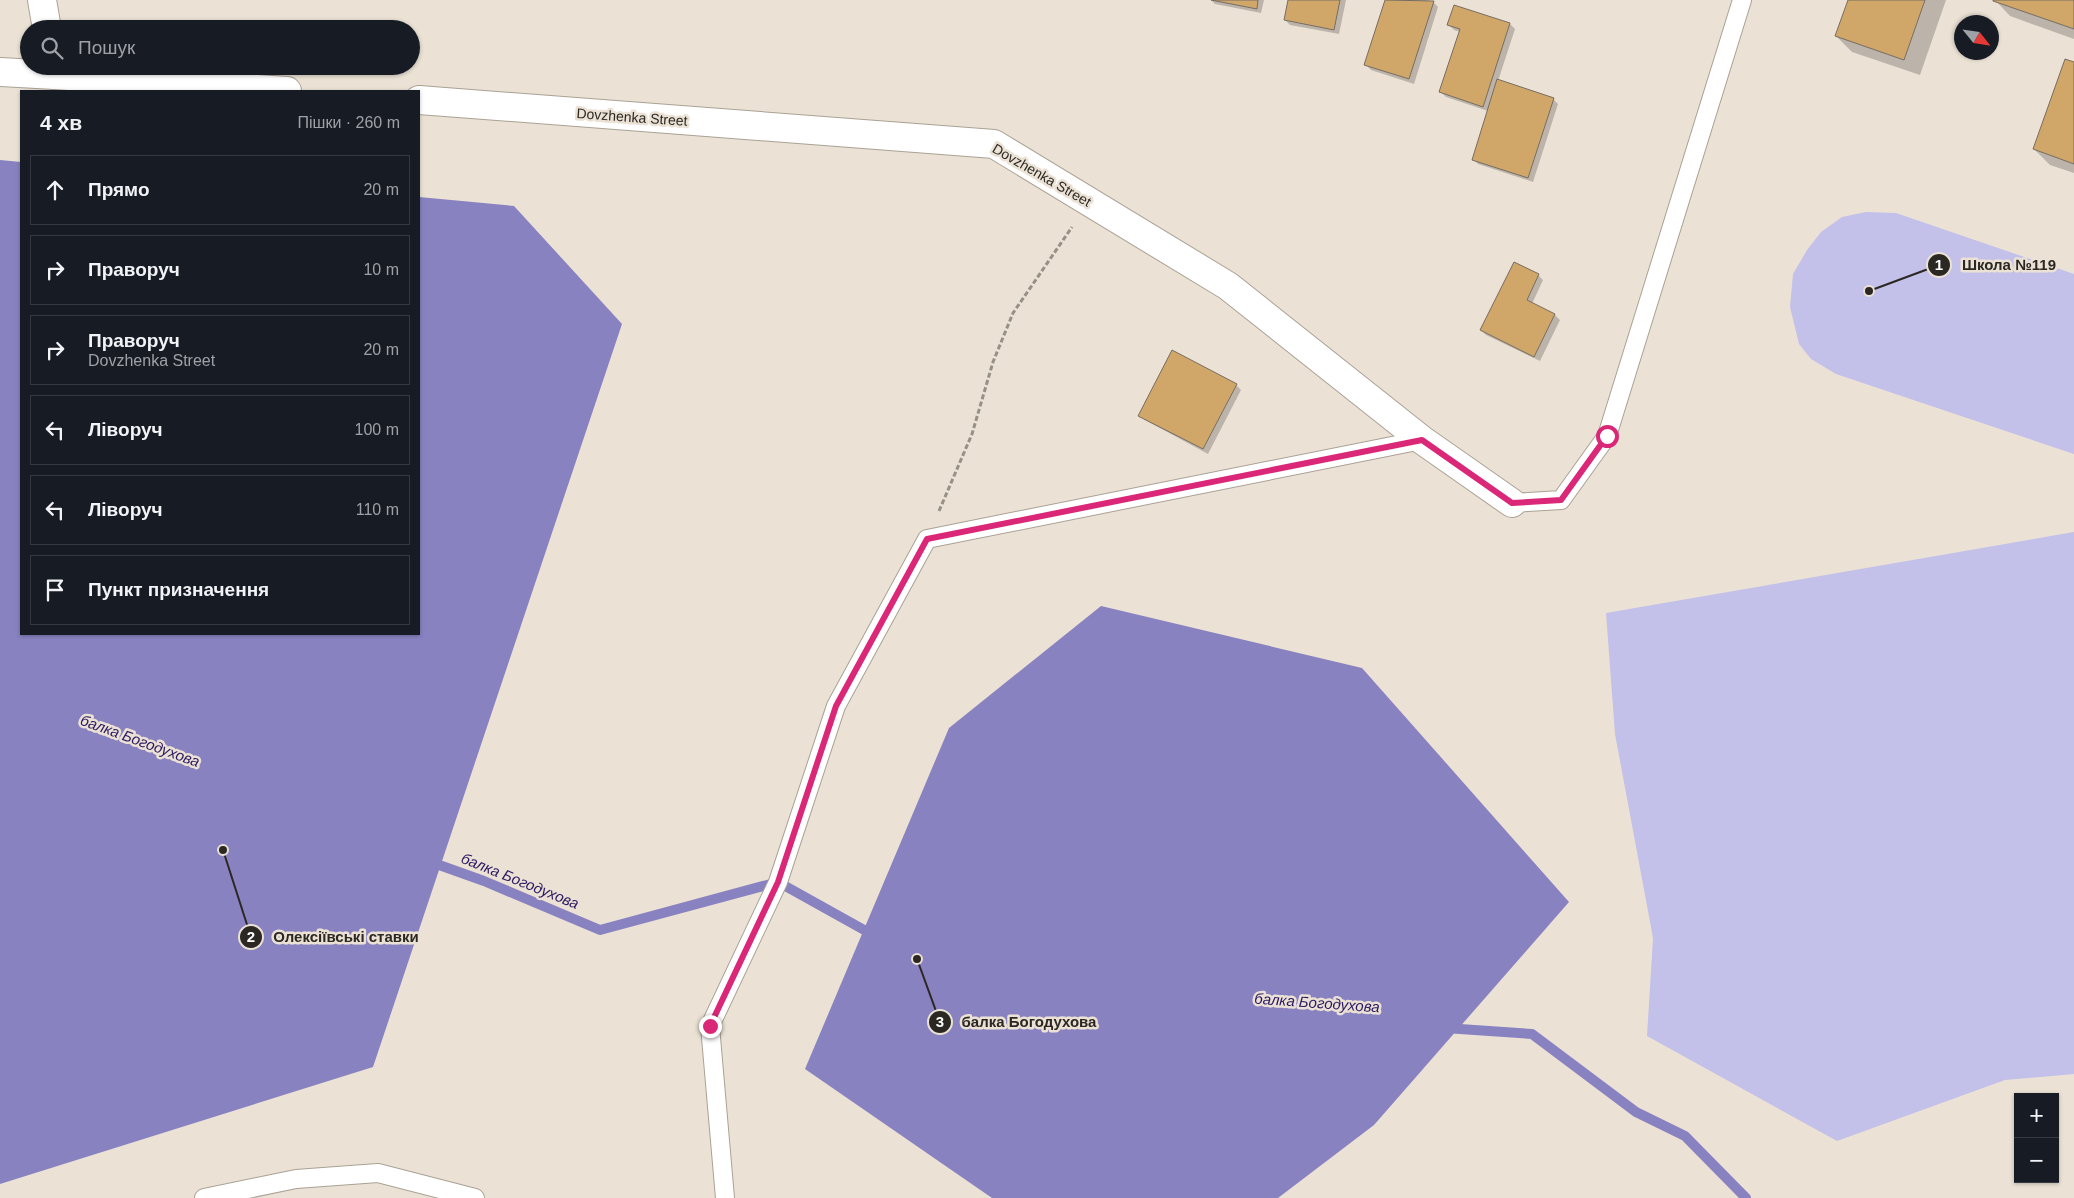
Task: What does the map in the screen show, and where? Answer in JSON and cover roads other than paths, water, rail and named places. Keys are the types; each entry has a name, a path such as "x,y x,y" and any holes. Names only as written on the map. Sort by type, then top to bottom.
{"street":[{"path":"42,0 45,20"},
{"path":"0,72 20,72"},
{"path":"101,75 275,90"},
{"name":"Dovzhenka Street","path":"420,100 994,144 1228,286 1422,440 1512,503"}],"lane":[{"path":"1512,503 1561,500 1607,436 1742,0"},
{"path":"725,1198 710,1026 778,882 836,706 927,539 1422,440"},
{"path":"204,1198 296,1179 378,1173 475,1198"}],"water":[{"path":"0,160 20,162 20,635 420,635 420,197 514,206 622,324 373,1067 0,1184"},
{"path":"1101,606 1362,668 1569,902 1374,1125 1278,1198 992,1198 805,1069 949,728"}],"waterway":[{"name":"балка Богодухова","path":"428,861 484,881 600,930 778,882 875,936"},
{"name":"балка Богодухова","path":"1445,1028 1532,1034 1636,1112 1685,1136 1746,1198"}],"place":[{"name":"Школа №119","path":"1869,291"},
{"name":"Олексіївські ставки","path":"223,850"},
{"name":"балка Богодухова","path":"917,959"}]}
